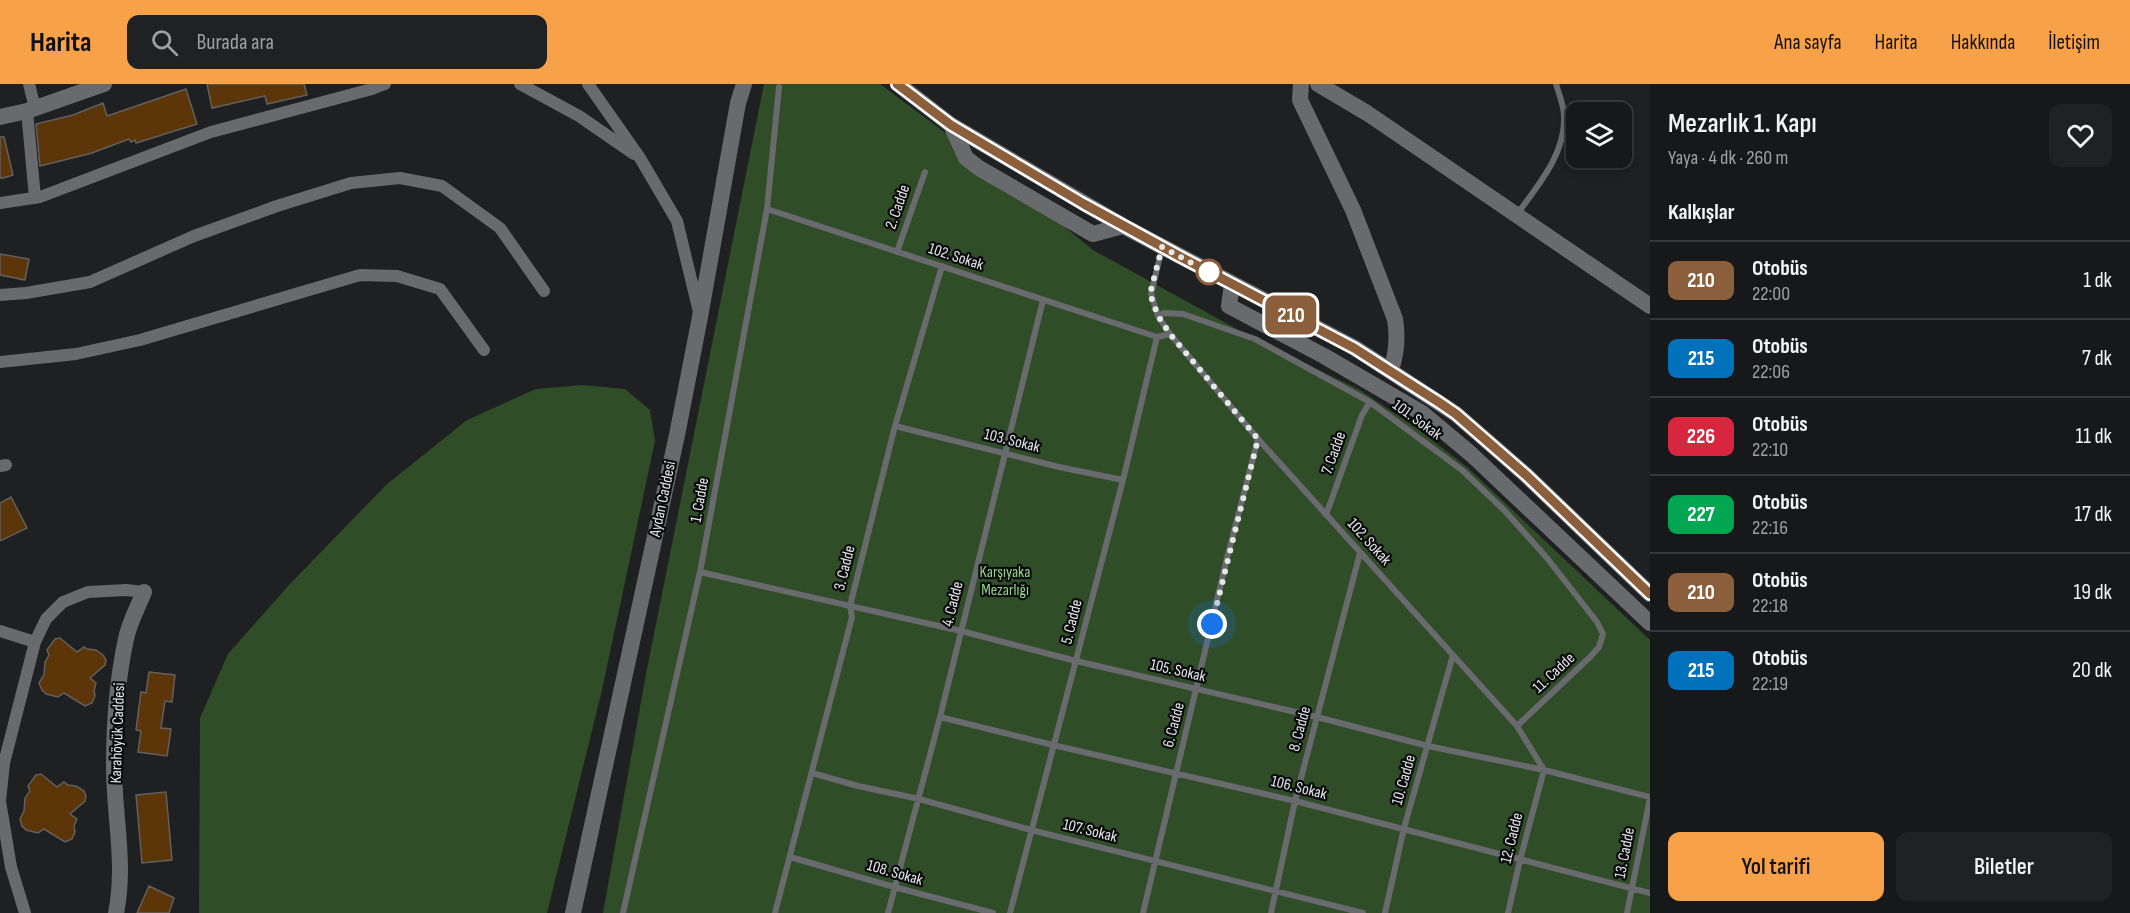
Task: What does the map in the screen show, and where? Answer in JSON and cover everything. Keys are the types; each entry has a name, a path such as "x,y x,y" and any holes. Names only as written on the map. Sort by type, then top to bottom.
{"street":[{"path":"29,84 35,198"},
{"path":"0,117 31,110 104,84"},
{"path":"0,203 35,198 212,132 372,90 385,84"},
{"path":"519,84 579,116 640,158"},
{"path":"588,84 640,158 677,221 700,317"},
{"name":"Aydan Caddesi","path":"573,913 675,446 738,103 744,84"},
{"path":"898,84 951,125 1123,226 1354,348 1391,370 1456,414 1648,586"},
{"path":"1301,84 1300,100 1353,210 1395,319 1398,335 1396,355 1391,370"},
{"path":"1318,84 1367,113 1650,306"},
{"path":"951,125 966,158 979,168 1093,234 1123,226"},
{"path":"0,295 90,282 194,236 277,206 351,183 400,178 442,186 500,228 544,291"},
{"path":"0,362 76,354 140,340 360,275 397,276 440,289 484,350"},
{"path":"1232,284 1229,306 1344,367 1422,413 1511,490 1650,622"},
{"path":"1344,367 1354,348"},
{"path":"1511,490 1526,475"},
{"path":"25,913 5,867 0,801 4,763 34,642 46,619 63,602 88,592 126,590 144,592"},
{"name":"Karahöyük Caddesi","path":"116,913 121,892 120,841 114,768 117,703 126,638 144,592"},
{"path":"0,631 34,642"}],"lane":[{"path":"1518,214 1548,170 1560,143 1564,115 1556,84"},
{"name":"1. Cadde","path":"623,913 700,572 767,209 779,87"},
{"name":"2. Cadde","path":"897,252 925,172"},
{"name":"102. Sokak","path":"767,209 1156,337"},
{"name":"102. Sokak","path":"1162,247 1150,294 1158,316 1170,334 1258,439 1517,726 1544,770"},
{"name":"3. Cadde","path":"775,913 852,617 850,606 895,426 942,266"},
{"name":"4. Cadde","path":"888,913 940,717 1043,300"},
{"name":"101. Sokak","path":"1158,316 1183,314 1255,339 1370,402 1462,470 1505,511 1547,558 1597,622 1603,634"},
{"path":"1156,337 1170,334"},
{"name":"5. Cadde","path":"1010,913 1123,480 1156,337"},
{"name":"7. Cadde","path":"1326,515 1362,415 1370,402"},
{"name":"103. Sokak","path":"895,426 1059,467 1123,480"},
{"name":"6. Cadde","path":"1143,913 1227,558 1258,439"},
{"name":"8. Cadde","path":"1271,913 1295,801 1360,553"},
{"name":"105. Sokak","path":"700,572 960,631 1428,746 1544,770 1650,797"},
{"name":"11. Cadde","path":"1517,726 1590,657 1599,647 1603,634"},
{"name":"10. Cadde","path":"1385,913 1404,828 1453,655"},
{"name":"106. Sokak","path":"940,717 1404,828 1650,893"},
{"name":"12. Cadde","path":"1508,913 1544,770"},
{"name":"107. Sokak","path":"812,773 1363,913"},
{"name":"13. Cadde","path":"1627,913 1650,797"},
{"name":"108. Sokak","path":"790,857 993,913"}],"green space":[{"name":"Karşıyaka Mezarlığı","path":"764,84 880,84 999,173 1093,250 1255,339 1360,390 1415,427 1467,467 1650,640 1650,913 603,913 646,674"},
{"path":"583,385 625,389 650,410 655,441 602,690 547,913 199,913 200,718 228,654 289,585 386,485 467,420 536,389"}],"building":[{"path":"207,84 304,84 307,95 267,104 265,96 212,108"},
{"path":"186,89 197,124 136,143 135,140 131,142 129,139 92,153 40,166 36,124 73,115 103,103 107,116"},
{"path":"0,137 4,137 13,175 3,178 0,178"},
{"path":"0,254 29,259 25,280 0,275"},
{"path":"11,497 27,528 0,541 0,503"},
{"path":"60,638 77,652 84,647 96,650 106,660 105,665 90,678 96,683 95,696 92,703 85,706 64,693 58,697 46,694 39,683 44,675 45,662 49,655 47,650 55,639"},
{"path":"149,672 175,675 172,702 165,701 161,728 171,729 167,756 138,752 141,731 136,730 141,692 146,693"},
{"path":"41,774 57,787 64,782 84,791 86,796 85,801 70,814 77,819 74,826 75,832 72,839 65,842 44,829 38,833 26,830 22,826 20,819 24,811 25,798 30,791 28,786 36,775"},
{"path":"166,792 172,860 142,863 136,795"},
{"path":"149,886 174,898 169,913 137,913"}],"bus line":[{"name":"210","path":"897,84 951,125 1084,204 1354,348 1440,403 1456,414 1526,475 1650,594"}],"route":[{"path":"1209,272 1214,275 1162,247 1150,294 1158,316 1170,334 1258,439 1212,624"}]}
